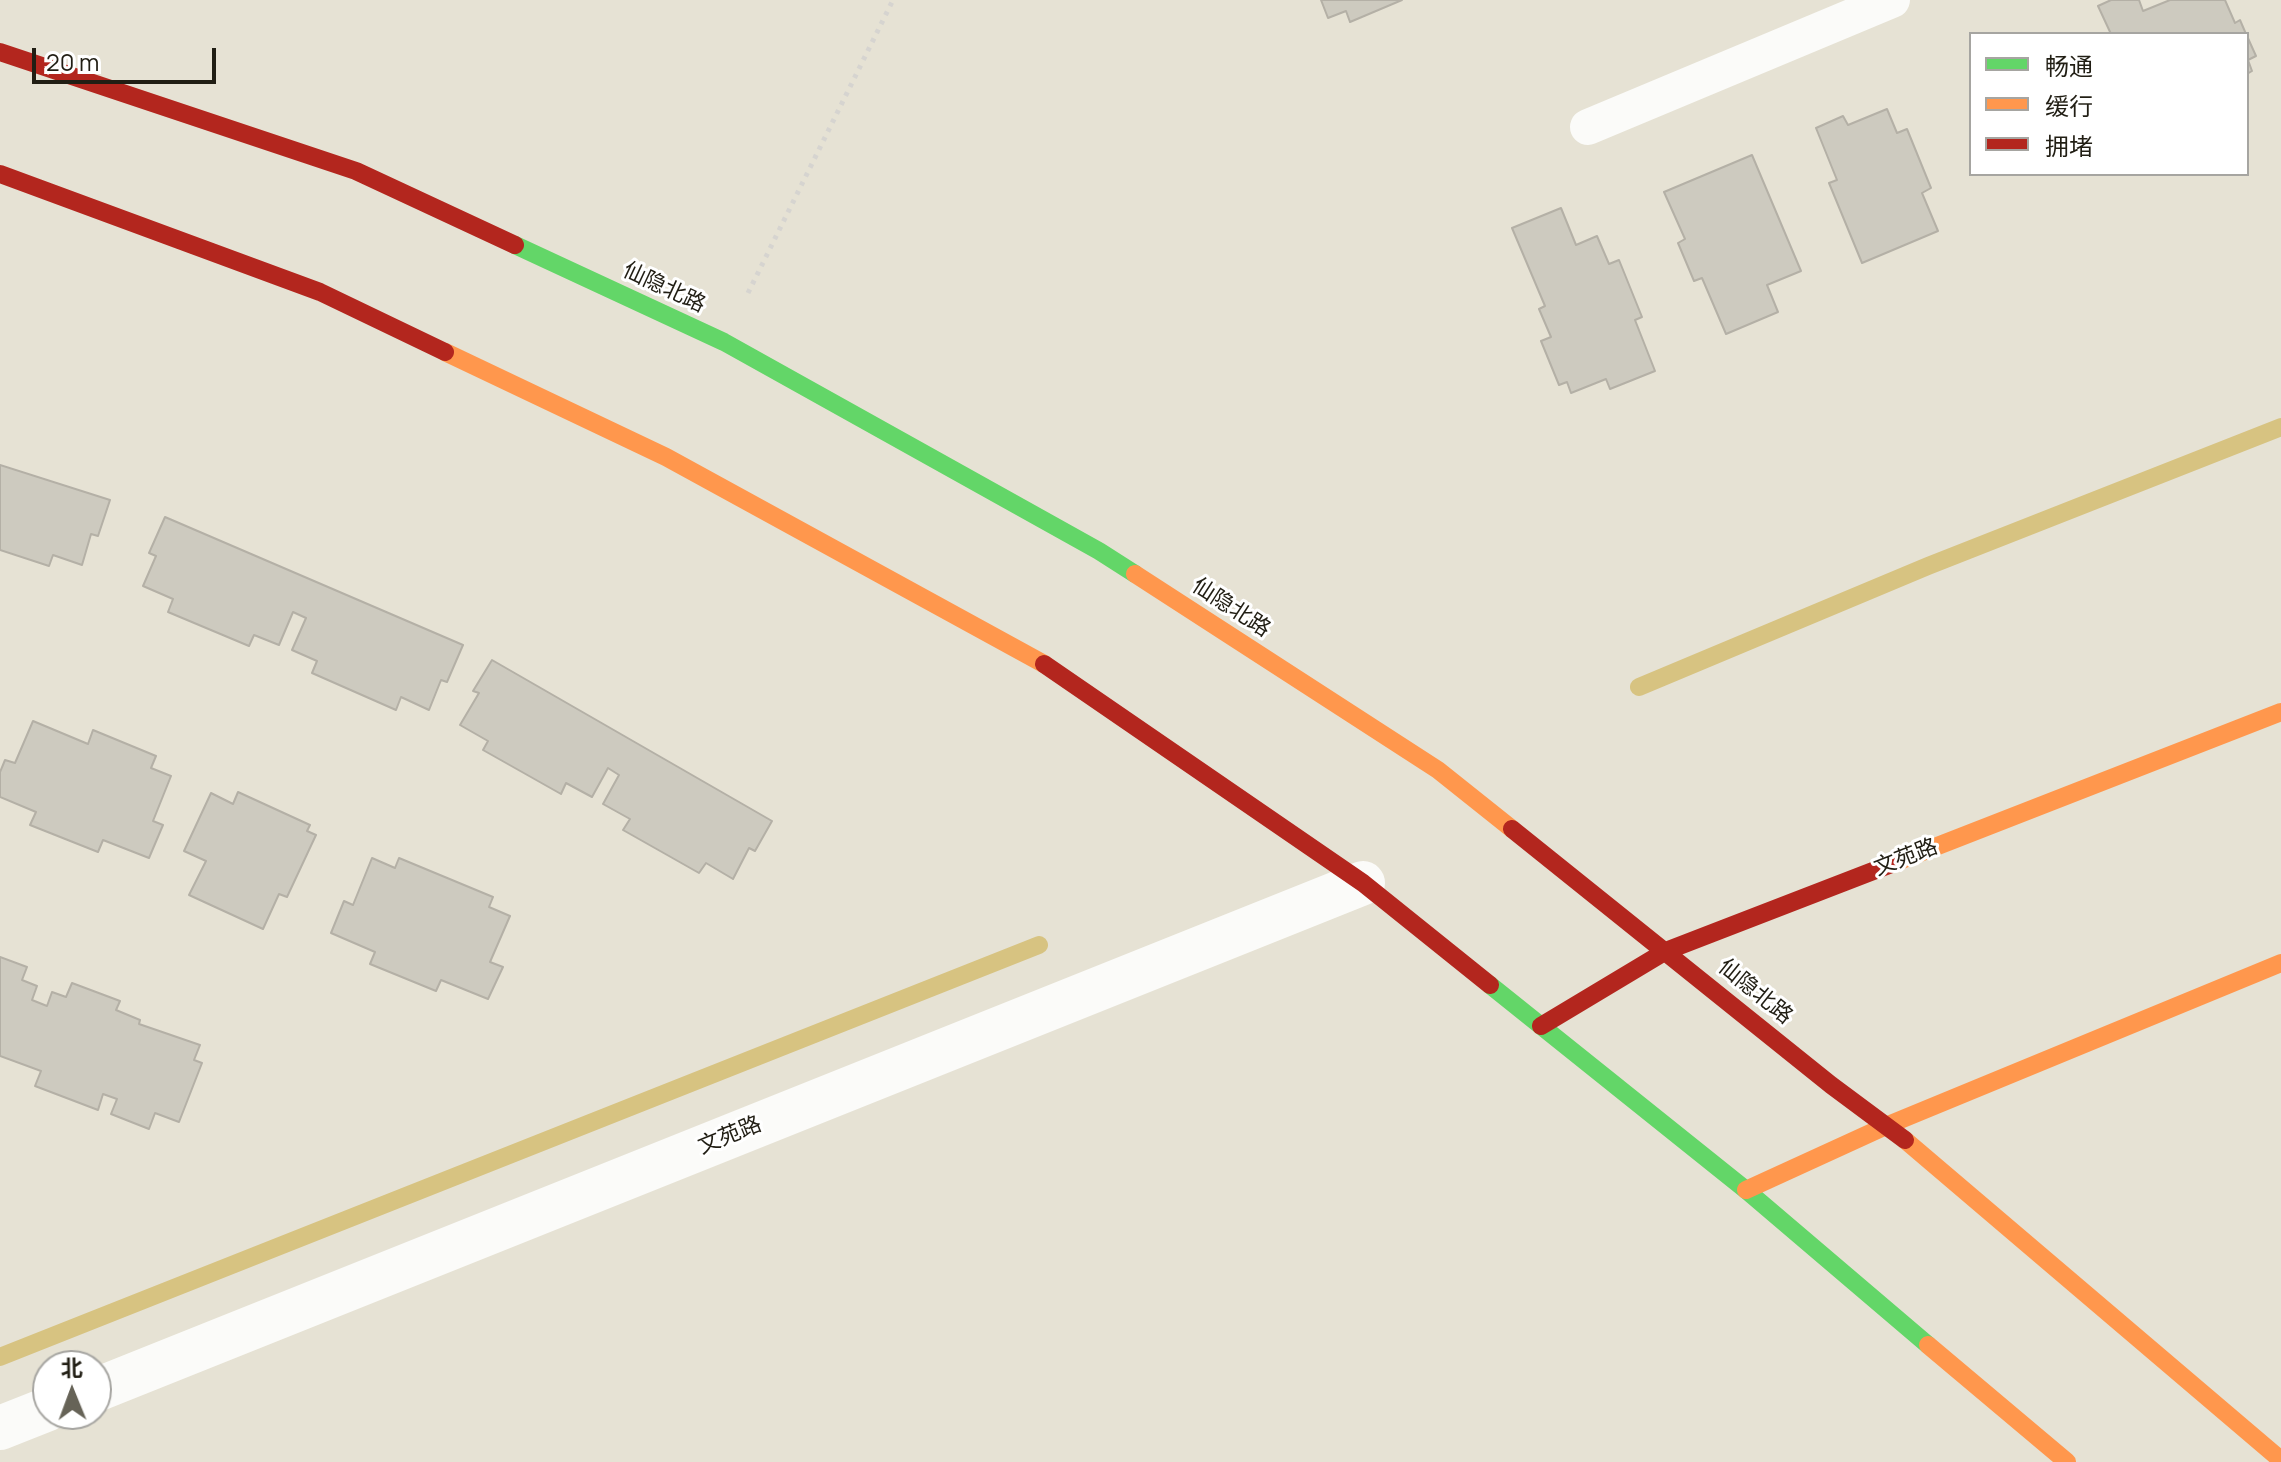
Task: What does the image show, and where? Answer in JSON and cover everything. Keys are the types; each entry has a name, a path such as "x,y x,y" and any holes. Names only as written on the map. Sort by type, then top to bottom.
{"main road":[{"name":"仙隐北路","path":"0,52 356,171 724,342 1099,551 1438,770 1831,1085 1888,1125 2281,1460"},
{"path":"0,174 320,292 666,457 1051,668 1363,883 1746,1190 2067,1462"},
{"name":"文苑路","path":"1541,1026 1666,951 2281,712"},
{"path":"1746,1190 1888,1125 2281,963"}],"street":[{"name":"文苑路","path":"112,1384 1363,883"},
{"path":"0,1428 32,1415"}],"lane":[{"path":"1588,127 1892,0"}],"path":[{"path":"724,342 893,0"}],"building":[{"path":"1321,0 1402,0 1350,22 1346,11 1328,18"},
{"path":"2111,0 2139,0 2143,11 2170,0 2225,0 2235,23 2240,20 2245,32 2110,32 2098,6"},
{"path":"2249,40 2256,56 2249,60"},
{"path":"1887,109 1897,133 1907,129 1931,188 1922,193 1938,231 1862,263 1829,183 1837,180 1816,128 1843,116 1848,125"},
{"path":"1752,155 1801,271 1767,285 1778,312 1726,334 1702,278 1694,281 1678,243 1685,239 1664,192"},
{"path":"1561,208 1576,245 1597,236 1609,264 1619,260 1642,317 1635,320 1655,371 1610,389 1606,379 1571,393 1567,382 1559,385 1541,341 1551,337 1539,309 1545,306 1512,228"},
{"path":"0,465 110,500 98,536 91,534 82,565 53,555 49,566 0,550"},
{"path":"165,517 463,645 447,682 441,680 429,710 401,697 396,710 312,673 317,661 292,650 306,618 293,612 279,645 254,635 249,646 168,612 173,599 143,586 156,556 149,553"},
{"path":"492,660 772,821 755,851 749,848 733,879 706,863 699,873 623,830 630,819 603,804 619,775 608,768 592,797 566,783 561,794 483,750 488,741 460,725 479,693 473,691"},
{"path":"33,721 88,744 93,730 156,756 151,768 171,776 153,821 163,825 149,858 103,840 98,852 30,825 36,812 0,797 0,772 5,760 15,763"},
{"path":"238,792 310,825 307,831 316,835 287,897 279,894 263,929 189,895 206,861 184,851 211,793 233,804"},
{"path":"372,858 395,868 399,858 493,897 489,907 510,916 490,962 503,967 488,999 441,980 436,991 370,964 375,952 331,933 344,901 353,905"},
{"path":"0,957 27,967 22,980 37,986 32,1000 47,1006 52,992 66,997 72,983 120,1001 116,1010 140,1020 139,1024 200,1045 194,1060 202,1063 179,1122 155,1113 149,1129 111,1114 117,1099 103,1094 98,1110 35,1086 41,1071 0,1056"}],"waterway":[{"path":"1639,687 1928,566 2281,427"},
{"path":"0,1357 1039,945"}],"traffic: fast":[{"path":"515,245 724,342 1135,574"},
{"path":"1490,985 1746,1190 1928,1345"}],"traffic: slow":[{"path":"445,352 666,457 1044,664"},
{"path":"1135,574 1438,770 1512,829"},
{"path":"1899,861 2281,712"},
{"path":"1746,1190 1888,1125 2281,963"},
{"path":"1905,1140 2281,1460"},
{"path":"1928,1345 2067,1462"}],"traffic: jam":[{"path":"0,52 356,171 515,245"},
{"path":"0,174 320,292 445,352"},
{"path":"1044,664 1363,883 1490,985"},
{"path":"1512,829 1831,1085 1905,1140"},
{"path":"1541,1026 1666,951 1899,861"}]}
